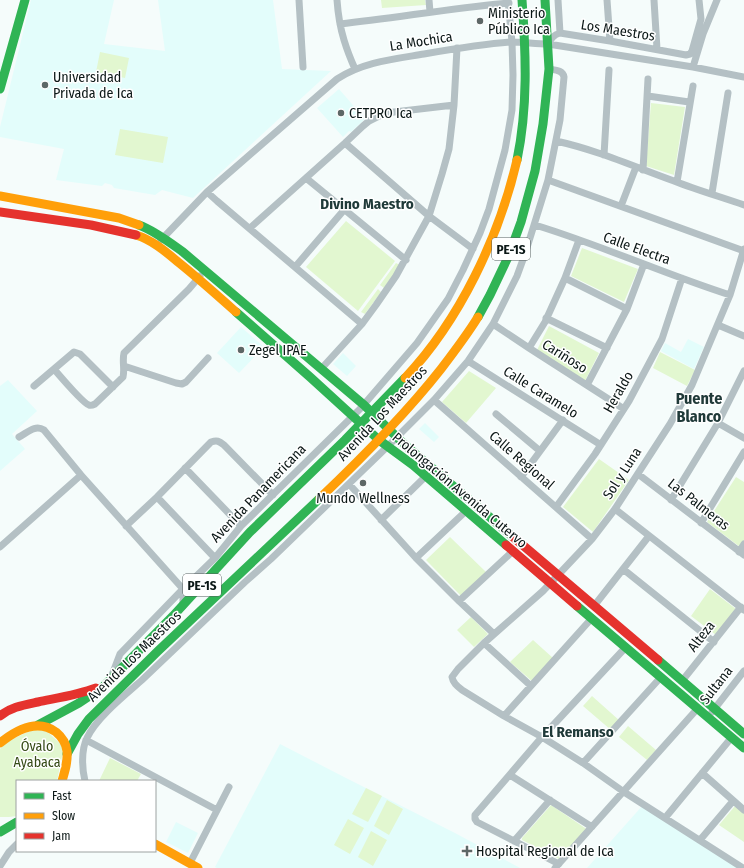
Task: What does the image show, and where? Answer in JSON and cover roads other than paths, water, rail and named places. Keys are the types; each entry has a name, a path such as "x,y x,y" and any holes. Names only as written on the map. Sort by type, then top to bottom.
{"main road":[{"path":"0,85 22,0"},
{"name":"Avenida Los Maestros","path":"38,725 95,694 111,679 183,606 258,524 412,371 434,344 458,307 476,275 493,235 514,173 519,151 524,114 526,72 522,0"},
{"name":"Avenida Los Maestros","path":"67,754 78,734 89,719 164,645 379,440 422,393 454,352 482,310 506,262 521,222 535,171 543,124 549,69 544,0"},
{"name":"Prolongación Avenida Cutervo","path":"0,196 119,218 145,227 163,237 183,252 201,274 379,440 385,449 426,476 744,748"},
{"name":"Prolongación Avenida Cutervo","path":"0,212 91,225 143,237 201,274 318,366 372,412 405,445 744,734"},
{"path":"116,230 119,218"},
{"path":"308,375 305,369 309,364 318,366"},
{"path":"245,582 250,564"},
{"path":"0,716 5,711 21,706 91,690 111,679"},
{"path":"115,693 125,695"},
{"path":"38,725 48,727 57,733 65,745 67,754"},
{"name":"PE-1S","path":"0,743 18,730 29,726 38,725"},
{"name":"PE-1S","path":"62,780 67,754"},
{"path":"0,823 16,822"},
{"path":"0,832 16,823"},
{"path":"156,845 198,868"}],"street":[{"path":"299,0 303,68"},
{"path":"338,0 340,24 344,41 355,69"},
{"path":"429,0 430,12"},
{"path":"558,0 560,33"},
{"path":"607,0 610,41"},
{"path":"654,0 657,49"},
{"path":"699,0 705,20"},
{"path":"693,67 705,20 717,0"},
{"path":"340,24 403,17 469,4 509,1"},
{"name":"Avenida Panamericana","path":"111,679 120,654 215,558 241,526 272,494 364,405 417,343 448,299 473,249 489,209 508,135 512,110 513,75 509,1"},
{"name":"Los Maestros","path":"548,44 552,37 560,33 686,55 690,54 692,51 705,20"},
{"name":"La Mochica","path":"157,245 207,192 337,79 355,69 374,63 457,48 512,42 548,44 693,67 744,78"},
{"path":"318,366 362,324 406,260 429,216 449,149 454,105 457,48"},
{"path":"85,780 82,763 86,740 95,724 271,559 434,400 468,361 493,324 517,276 535,225 548,180 560,120 564,77 564,74 561,71 549,69"},
{"path":"604,155 609,70"},
{"path":"643,170 648,79"},
{"path":"676,182 693,86"},
{"path":"712,194 728,93"},
{"path":"648,96 690,102"},
{"path":"250,228 369,121 380,115 394,112 454,105"},
{"path":"556,141 604,155 676,182 744,205"},
{"path":"345,143 429,216 473,249"},
{"path":"621,206 636,167"},
{"path":"306,178 406,260"},
{"path":"548,180 744,250"},
{"path":"207,192 362,324"},
{"path":"295,267 344,210"},
{"name":"Calle Electra","path":"535,225 730,295"},
{"path":"529,348 546,318 565,278 579,240"},
{"name":"Sol y Luna","path":"504,716 456,686 452,677 484,643 543,592 592,539 615,509 670,424 692,385 730,295 744,250"},
{"path":"587,385 627,309 644,264"},
{"path":"54,370 88,405 95,404 123,377 124,353 189,289 201,274"},
{"path":"565,278 627,309"},
{"name":"Heraldo","path":"556,507 602,445 624,410 662,339 682,278"},
{"path":"546,318 607,348"},
{"name":"Cariñoso","path":"493,324 624,410"},
{"path":"718,325 744,336"},
{"path":"34,386 74,352 80,354 113,387"},
{"path":"124,366 176,384 182,384 186,382 208,358"},
{"name":"Calle Caramelo","path":"468,361 602,445"},
{"path":"671,500 718,423 744,371"},
{"name":"Calle Regional","path":"434,400 592,539"},
{"path":"496,414 540,451"},
{"path":"521,477 563,420"},
{"path":"718,423 744,438"},
{"path":"19,437 36,427 44,430 81,475 183,589 183,606"},
{"path":"126,526 211,442 216,440 220,441 272,494"},
{"path":"701,523 744,452"},
{"path":"185,468 241,526"},
{"name":"Las Palmeras","path":"638,474 742,554"},
{"path":"0,547 81,475"},
{"path":"381,520 426,476"},
{"path":"349,484 416,558 494,634"},
{"path":"157,497 215,558"},
{"path":"615,509 742,608"},
{"path":"416,558 466,511"},
{"path":"594,606 649,536"},
{"path":"742,554 744,544"},
{"path":"459,601 513,551"},
{"path":"623,569 714,642"},
{"name":"Alteza","path":"682,681 742,608"},
{"path":"592,618 504,716 542,737 583,763 624,792 743,868"},
{"path":"484,643 531,686"},
{"path":"626,647 542,737 476,813 474,817 477,822 557,866 698,708"},
{"name":"Sultana","path":"708,716 744,671"},
{"path":"583,763 661,677"},
{"path":"665,818 732,737"},
{"path":"86,740 217,810"},
{"path":"702,773 744,810"},
{"path":"510,775 592,827"},
{"path":"190,863 229,787"},
{"path":"514,841 550,800"},
{"path":"700,840 733,801"},
{"path":"0,866 9,852 16,845"}],"place":[{"name":"Ministerio Público Ica","path":"480,21"},
{"name":"Universidad Privada de Ica","path":"45,85"},
{"name":"CETPRO Ica","path":"341,113"},
{"name":"Zegel IPAE","path":"241,350"},
{"name":"Mundo Wellness","path":"363,483"},
{"name":"Hospital Regional de Ica","path":"467,851"}],"district":[{"name":"Divino Maestro","path":"367,204"},
{"name":"Puente Blanco","path":"699,407"},
{"name":"El Remanso","path":"578,732"}],"park label":[{"name":"Óvalo Ayabaca","path":"37,754"}]}
